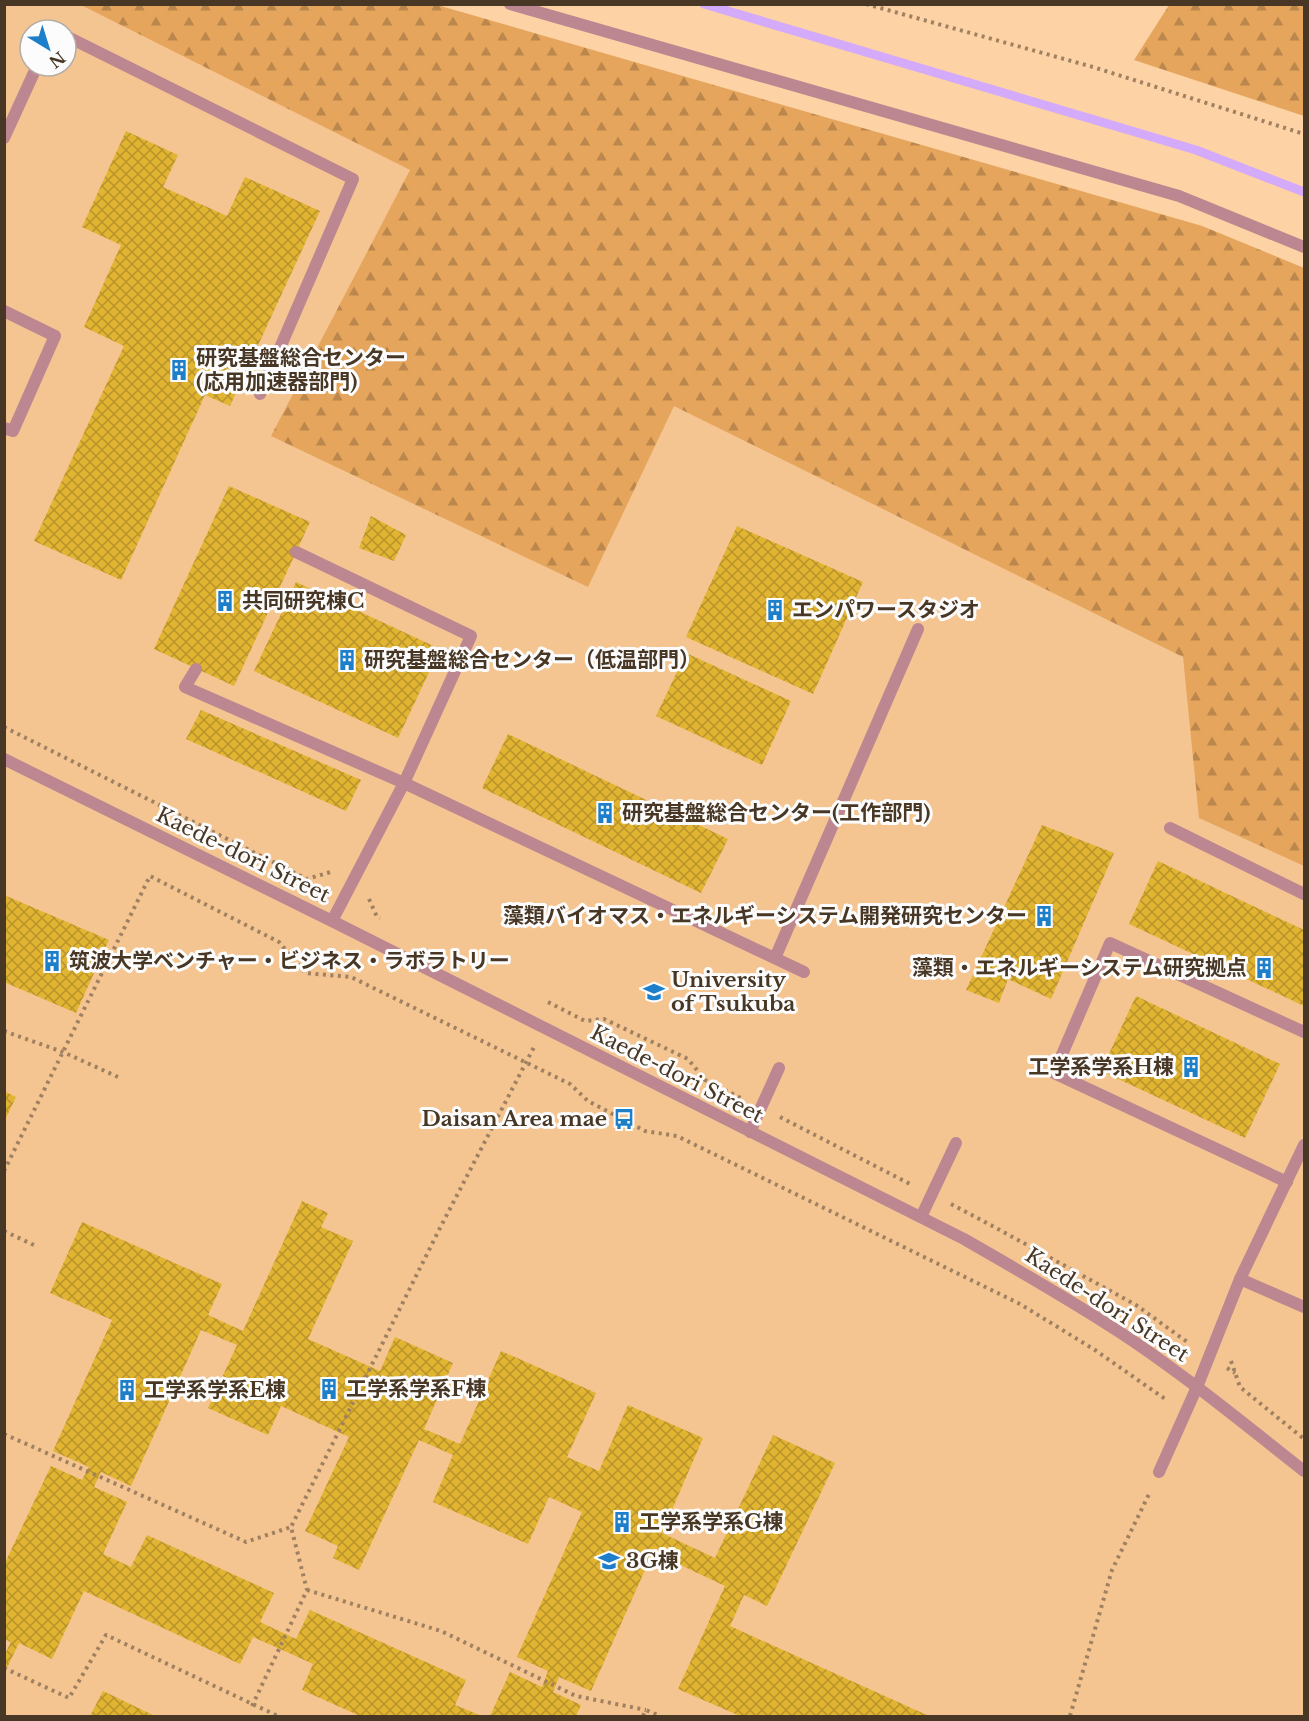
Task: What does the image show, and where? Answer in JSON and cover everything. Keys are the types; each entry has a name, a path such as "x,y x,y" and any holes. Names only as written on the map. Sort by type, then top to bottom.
{"street":[{"path":"510,4 1179,196 1305,247"},
{"path":"78,42 353,179 260,394"},
{"path":"4,138 32,78"},
{"path":"4,311 55,336 13,431 4,428"},
{"path":"296,552 471,636 404,783 332,921"},
{"path":"775,958 918,629"},
{"path":"196,669 185,687 404,783 804,972"},
{"name":"Kaede-dori Street","path":"4,759 964,1239 1057,1292 1134,1342 1197,1387 1305,1471"},
{"path":"1170,828 1305,894"},
{"path":"1287,1182 1054,1073 1110,943 1305,1032"},
{"path":"750,1132 780,1068"},
{"path":"921,1217 956,1143"},
{"path":"1160,1472 1186,1414 1240,1279 1305,1145"},
{"path":"1240,1279 1305,1307"}],"path":[{"path":"866,4 1093,67 1305,134"},
{"path":"4,727 307,879 338,870"},
{"path":"4,1171 150,876 279,942 305,973 351,977 570,1084 588,1101 645,1131 677,1137 1020,1304 1095,1350 1186,1414"},
{"path":"4,1031 63,1052 118,1077"},
{"path":"252,1706 307,1590 291,1527 440,1228 526,1063"},
{"path":"4,1231 38,1247"},
{"path":"1228,1351 1240,1387 1305,1439"},
{"path":"4,1434 246,1542 291,1527"},
{"path":"1070,1716 1112,1570 1160,1472"},
{"path":"307,1590 441,1631 576,1696 646,1710 660,1716"},
{"path":"4,1668 69,1698 106,1635 252,1706 278,1716"},
{"path":"643,1716 646,1710"}],"shaded area":[{"name":"University of Tsukuba","path":"5,5 437,5 1202,226 1304,268 1304,1716 5,1716"}],"green space":[{"path":"81,5 437,5 1202,226 1304,268 1304,866 1199,818 1183,657 674,406 588,587 271,436 410,170"},
{"path":"1169,5 1304,5 1304,116 1134,60"}],"building":[{"name":"研究基盤総合センター (応用加速器部門)","path":"126,131 178,155 163,187 227,216 245,177 320,211 230,406 205,395 121,580 34,541 124,346 84,327 121,245 82,227"},
{"name":"共同研究棟C","path":"229,486 310,522 234,686 154,649"},
{"path":"371,516 406,535 394,561 359,548"},
{"name":"エンパワースタジオ","path":"737,526 863,582 813,694 686,637"},
{"name":"研究基盤総合センター（低温部門）","path":"296,582 440,649 398,738 254,671"},
{"path":"686,653 791,701 762,765 656,716"},
{"path":"201,710 361,780 346,811 186,739"},
{"name":"研究基盤総合センター(工作部門)","path":"508,734 728,839 701,893 482,788"},
{"name":"藻類バイオマス・エネルギーシステム開発研究センター","path":"1042,825 1114,853 1051,999 1008,979 999,1003 966,990"},
{"name":"藻類・エネルギーシステム研究拠点","path":"1158,861 1304,930 1304,1006 1129,924"},
{"name":"筑波大学ベンチャー・ビジネス・ラボラトリー","path":"4,895 109,940 76,1013 4,982"},
{"name":"工学系学系H棟","path":"1136,996 1280,1064 1245,1138 1101,1071"},
{"path":"4,1091 16,1097 4,1122"},
{"path":"302,1201 328,1213 321,1227 353,1241 308,1339 380,1371 395,1337 453,1363 424,1429 460,1444 501,1351 596,1393 567,1457 599,1471 628,1405 703,1438 662,1533 715,1558 773,1435 835,1463 767,1606 744,1595 730,1626 929,1716 740,1716 678,1689 725,1586 653,1552 591,1691 559,1677 553,1692 581,1705 576,1716 490,1716 510,1672 542,1687 548,1671 517,1657 582,1512 549,1497 528,1544 433,1502 453,1455 419,1440 359,1570 333,1558 338,1546 305,1531 349,1437 281,1406 268,1435 208,1408 237,1345 201,1330 131,1486 101,1472 94,1487 127,1502 103,1554 131,1567 147,1535 274,1593 260,1622 296,1639 310,1610 466,1680 455,1705 482,1716 360,1716 302,1690 313,1664 289,1653 253,1637 240,1664 84,1591 52,1659 19,1643 4,1674 4,1656 11,1642 4,1639 4,1565 51,1466 82,1480 89,1467 53,1451 112,1320 50,1293 82,1222 222,1284 208,1315 243,1331"},
{"path":"103,1691 155,1716 90,1716"}],"waterway":[{"path":"704,4 1196,150 1304,192"}],"place":[{"name":"研究基盤総合センター (応用加速器部門)","path":"179,370"},
{"name":"共同研究棟C","path":"225,601"},
{"name":"エンパワースタジオ","path":"775,610"},
{"name":"研究基盤総合センター（低温部門）","path":"347,660"},
{"name":"研究基盤総合センター(工作部門)","path":"605,813"},
{"name":"藻類バイオマス・エネルギーシステム開発研究センター","path":"1044,916"},
{"name":"筑波大学ベンチャー・ビジネス・ラボラトリー","path":"52,961"},
{"name":"藻類・エネルギーシステム研究拠点","path":"1264,968"},
{"name":"University of Tsukuba","path":"654,992"},
{"name":"工学系学系H棟","path":"1191,1067"},
{"name":"Daisan Area mae","path":"624,1119"},
{"name":"工学系学系F棟","path":"329,1389"},
{"name":"工学系学系E棟","path":"127,1390"},
{"name":"工学系学系G棟","path":"622,1522"},
{"name":"3G棟","path":"609,1561"}]}
